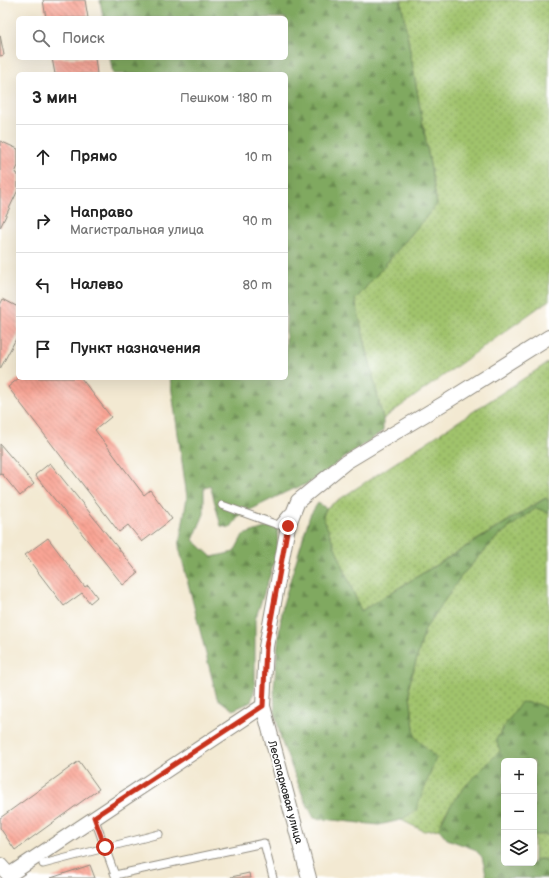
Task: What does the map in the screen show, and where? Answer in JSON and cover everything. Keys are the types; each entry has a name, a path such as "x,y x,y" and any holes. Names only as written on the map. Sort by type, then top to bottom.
{"street":[{"path":"298,501 346,462 446,402 549,337"},
{"name":"Лесопарковая улица","path":"298,501 288,526 266,647 263,706 309,878"},
{"path":"7,872 263,706"}],"lane":[{"path":"222,505 278,525 298,501"},
{"path":"94,817 115,877 264,843 273,878"},
{"path":"42,864 159,834"}],"green space":[{"path":"100,0 401,0 437,204 355,300 383,419 383,431 309,483 286,492 240,515 230,528 221,526 210,485 204,488 204,514 193,540 212,557 234,552 243,535 277,524 278,551 255,620 255,688 251,702 233,710 217,698 179,547 187,497 170,380 288,380 288,72 113,72 110,60 288,60 288,16 103,16"},
{"path":"401,0 549,0 549,300 383,419 355,300 437,204"},
{"path":"549,362 549,502 545,498 361,611 322,517 326,508"},
{"path":"546,498 549,502 549,513 536,508 498,536 462,575 425,629 409,686 415,737 436,758 416,810 401,820 379,825 314,818 303,796 281,740 275,712 274,687 283,604 310,515 318,503 326,508 323,517 361,611"},
{"path":"536,508 549,513 549,710 538,704 501,751 467,784 444,815 439,829 424,831 401,820 416,810 415,737 409,686 425,629 462,575 498,536"},
{"path":"521,702 538,704 549,710 549,835 537,835 537,758 501,758 501,866 537,866 537,860 542,859 549,861 549,878 487,878 482,857 474,849 447,839 439,829 444,817 457,796 473,777 500,751 496,739"},
{"path":"537,834 549,835 549,861 537,860"}],"building":[{"path":"43,0 85,0 88,16 46,16"},
{"path":"0,35 4,55 0,56"},
{"path":"52,60 95,60 97,72 55,72"},
{"path":"0,141 16,148 16,194 0,228"},
{"path":"3,299 16,306 16,339 0,369 0,305"},
{"path":"17,380 83,380 111,417 95,430 144,495 150,490 172,519 142,542 128,525 119,532 8,387"},
{"path":"0,444 34,484 20,496 2,474 0,475"},
{"path":"50,463 138,573 123,585 35,475"},
{"path":"48,538 85,587 88,585 97,597 90,603 82,593 64,606 25,555"},
{"path":"79,761 99,789 15,850 0,828 0,818"},
{"path":"90,865 95,878 51,878"},
{"path":"249,873 250,878 231,878 231,877"}],"route":[{"path":"105,847 94,817 263,706 266,647 288,526"}]}
